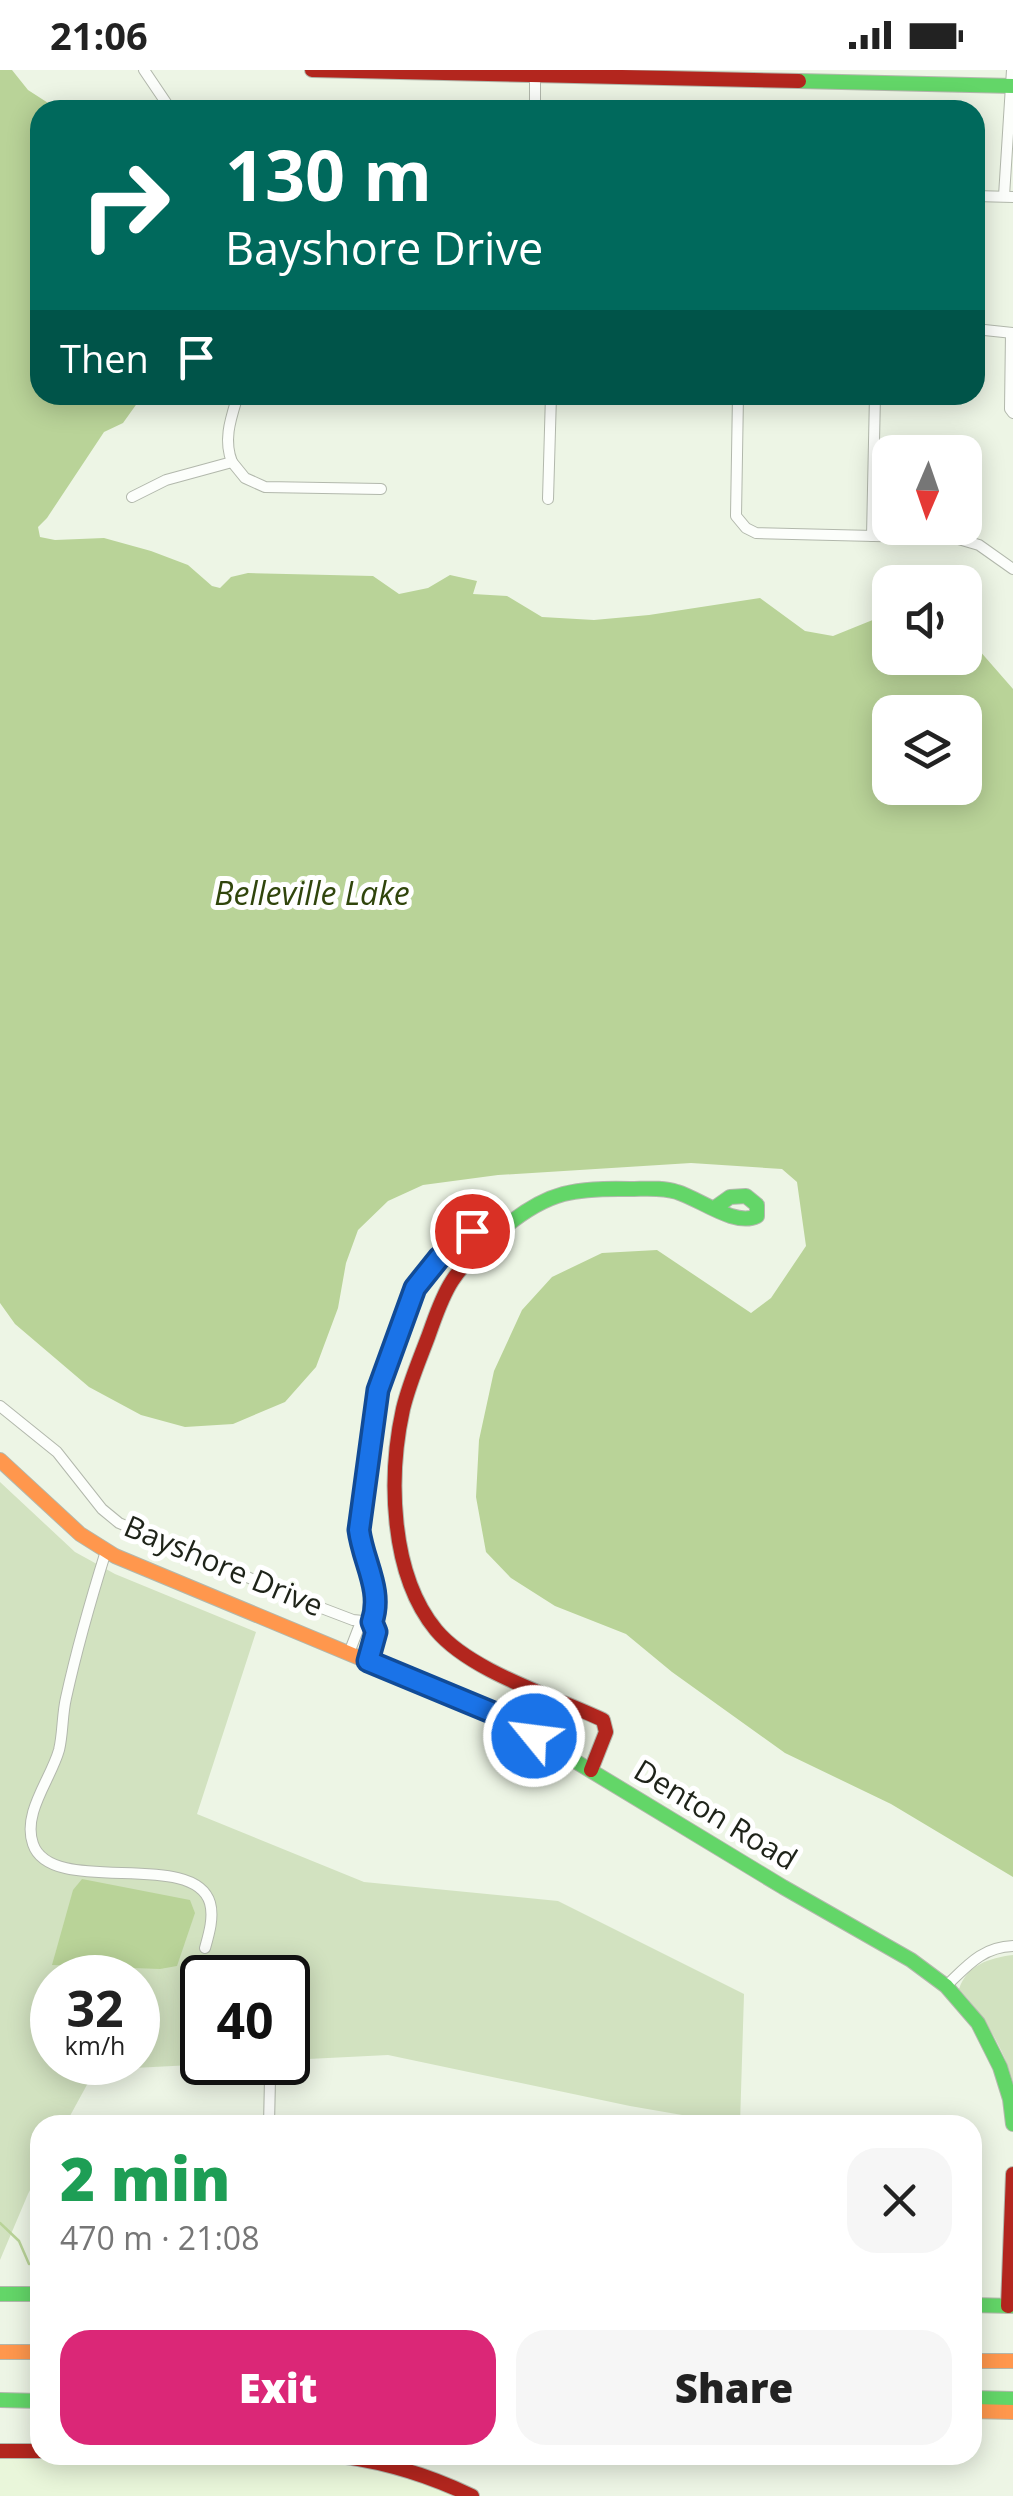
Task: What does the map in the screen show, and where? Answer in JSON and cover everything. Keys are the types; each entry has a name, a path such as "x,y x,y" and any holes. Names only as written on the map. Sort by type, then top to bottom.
{"main road":[{"path":"312,70 1012,80"},
{"path":"591,1770 606,1732 603,1720 465,1656 438,1632 422,1608 408,1574 396,1513 395,1462 402,1413 432,1328 457,1274 534,1205 576,1191 664,1189 716,1207"},
{"name":"Denton Road","path":"0,1460 63,1520 106,1551 506,1719 782,1887 911,1960 946,1986 978,2023 1006,2085 1013,2124"},
{"path":"982,2305 1011,2306 1013,2174"},
{"path":"0,2294 30,2294"},
{"path":"0,2352 30,2352"},
{"path":"982,2361 1013,2361"},
{"path":"0,2390 30,2390"},
{"path":"982,2398 1013,2399"},
{"path":"0,2400 30,2401"},
{"path":"982,2411 1013,2412"},
{"path":"0,2451 30,2451"},
{"path":"395,2465 472,2496"}],"street":[{"path":"144,70 164,100"},
{"path":"534,100 535,74"},
{"path":"1009,197 1012,80"},
{"path":"985,330 1012,332 1013,413"},
{"path":"235,405 227,449 245,478 266,487 381,489"},
{"path":"548,499 551,405"},
{"path":"738,405 736,516 740,523 756,532 872,536"},
{"path":"874,435 875,405"},
{"path":"132,497 178,476 232,462"},
{"path":"979,545 1013,569"},
{"name":"Bayshore Drive","path":"368,1661 376,1632 372,1622 376,1594 359,1530 378,1390 415,1288 439,1258 472,1231 486,1210"},
{"name":"Bayshore Drive","path":"0,1406 57,1452 102,1508 120,1523 317,1606 353,1620 372,1622"},
{"path":"106,1551 66,1696 58,1752 33,1816 31,1840 40,1856 54,1866 171,1877 198,1887 206,1896 210,1911 205,1948"},
{"name":"Bayshore Drive","path":"349,1653 359,1627 372,1622"},
{"path":"946,1986 980,1955 993,1948 1013,1946"},
{"path":"269,2115 270,2085"}],"shaded area":[{"path":"0,1482 75,1552 115,1574 256,1632 197,1814 364,1882 558,1901 744,1994 740,2115 682,2115 388,2055 310,2059 310,1955 180,1955 180,2066 160,2067 160,1955 30,1955 30,2085 87,2085 70,2115 30,2115 30,2190 0,2260"},
{"path":"1013,1955 1013,2082 992,2033 959,1989 967,1974 980,1964"},
{"path":"0,2459 30,2459 30,2465 340,2465 389,2473 458,2496 0,2496"}],"water":[{"name":"Belleville Lake","path":"0,70 12,70 28,90 44,100 30,100 30,405 136,405 123,423 104,432 38,527 40,537 104,538 151,551 188,565 212,586 220,588 231,577 248,573 373,576 399,594 428,588 450,575 477,581 473,594 507,596 542,617 594,620 760,598 805,631 833,636 872,620 872,675 982,675 982,653 1013,689 1013,1877 891,1804 785,1753 626,1634 555,1606 511,1578 486,1552 476,1497 479,1440 494,1371 522,1310 552,1277 602,1253 657,1250 751,1313 771,1298 806,1246 797,1182 782,1169 691,1163 498,1175 423,1185 388,1201 358,1230 346,1263 338,1308 316,1367 285,1402 233,1424 185,1427 141,1415 89,1387 15,1324 0,1303"},
{"path":"82,1879 190,1900 195,1913 177,1966 160,1969 160,1955 55,1955 73,1890"}],"waterway":[{"path":"0,2223 19,2241 29,2264"}],"traffic: fast":[{"path":"799,81 1013,86"},
{"path":"506,1226 550,1199 593,1189 665,1189 738,1218 757,1216 757,1205 746,1196 730,1197 716,1207"},
{"path":"545,1743 911,1960 946,1986 978,2023 1000,2067 1013,2124"},
{"path":"0,2294 30,2294"},
{"path":"982,2305 1013,2306"},
{"path":"982,2398 1013,2399"},
{"path":"0,2400 30,2401"}],"traffic: slow":[{"path":"0,1460 80,1534 115,1556 506,1719 545,1743"},
{"path":"0,2352 30,2352"},
{"path":"982,2361 1013,2361"},
{"path":"982,2411 1013,2412"}],"traffic: jam":[{"path":"312,70 799,81"},
{"path":"506,1226 470,1258 452,1281 414,1373 403,1409 395,1464 401,1553 421,1607 451,1645 491,1671 603,1720 606,1732 591,1770"},
{"path":"1008,2306 1013,2174"},
{"path":"0,2451 30,2451"},
{"path":"386,2465 472,2496"}],"route":[{"path":"472,1231 439,1258 415,1288 378,1390 359,1530 376,1594 372,1622 376,1632 368,1661 491,1712 534,1736"}]}
